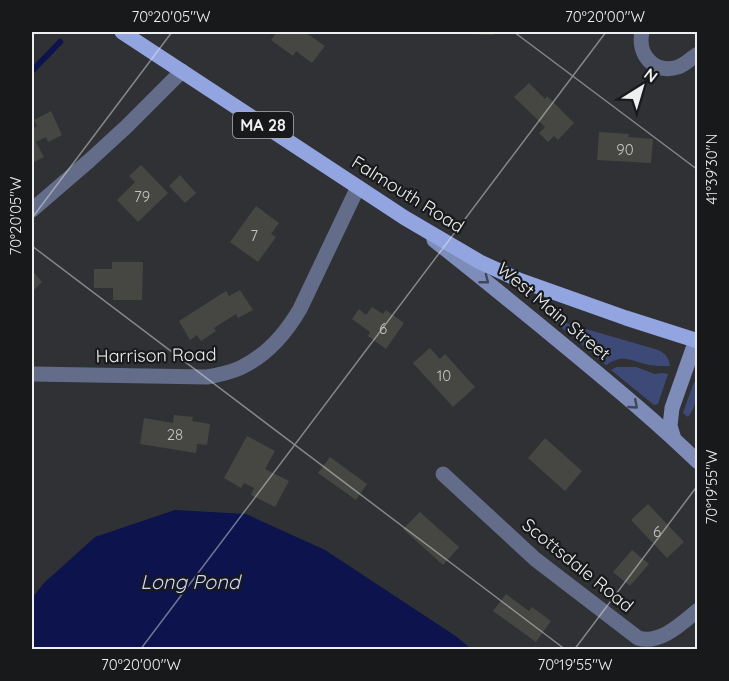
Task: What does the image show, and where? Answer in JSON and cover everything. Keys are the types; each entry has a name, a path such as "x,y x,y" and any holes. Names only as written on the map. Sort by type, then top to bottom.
{"main road":[{"name":"Falmouth Road","path":"122,32 405,218 480,262 519,280 626,318 697,340"},
{"name":"West Main Street","path":"405,218 507,298 674,439 698,462"},
{"path":"674,439 670,426 672,408 697,340"}],"street":[{"path":"642,32 640,39 642,51 649,61 659,67 677,68 698,54"},
{"path":"32,210 126,127 182,71"},
{"name":"Harrison Road","path":"32,374 207,376 225,374 254,360 289,328 358,187"},
{"name":"Scottsdale Road","path":"443,474 536,559 638,638 651,640 670,632 698,610"}],"shaded area":[{"path":"559,321 658,350 666,356 670,366 649,365 623,359 606,365 562,328"},
{"path":"617,367 636,367 655,374 668,374 658,404 654,405 611,370"},
{"path":"694,382 697,383 697,396 688,417 683,413"}],"water":[{"name":"Long Pond","path":"175,510 246,514 325,550 457,637 471,649 32,649 32,598 44,583 95,537"}],"building":[{"path":"277,32 305,32 325,46 312,63 296,51 293,56 271,40"},
{"path":"470,32 493,32 493,35 470,34"},
{"path":"529,83 545,99 547,96 574,123 558,140 554,136 548,142 539,133 545,127 514,97"},
{"path":"51,111 62,135 48,142 46,137 36,142 44,157 32,163 32,129 37,126 34,120"},
{"path":"599,132 629,134 628,137 653,139 651,163 597,160"},
{"path":"141,165 168,193 138,222 117,200 135,182 129,176"},
{"path":"180,175 196,193 185,203 169,186"},
{"path":"256,206 279,223 271,234 276,237 258,262 230,242"},
{"path":"112,262 143,262 142,300 113,300 113,288 94,288 94,269 112,269"},
{"path":"32,270 42,282 32,292"},
{"path":"240,290 253,310 238,318 236,314 214,328 216,331 201,341 197,335 190,340 179,321 226,291 229,296"},
{"path":"372,307 383,314 386,310 404,323 386,349 368,336 370,332 352,319 359,309 366,315"},
{"path":"430,348 440,359 445,354 475,387 453,407 413,363"},
{"path":"174,415 193,417 192,421 210,424 207,445 197,444 196,453 140,444 144,418 173,423"},
{"path":"247,436 275,451 265,469 289,481 275,507 251,495 254,488 244,483 241,488 224,478"},
{"path":"545,438 582,471 565,491 528,458"},
{"path":"330,457 367,484 356,500 318,473"},
{"path":"648,504 684,542 667,558 631,520"},
{"path":"420,512 459,547 443,565 403,529"},
{"path":"632,550 649,564 630,586 613,572"},
{"path":"506,594 529,611 532,607 551,621 536,642 493,611"}],"waterway":[{"path":"32,71 60,42"}]}
